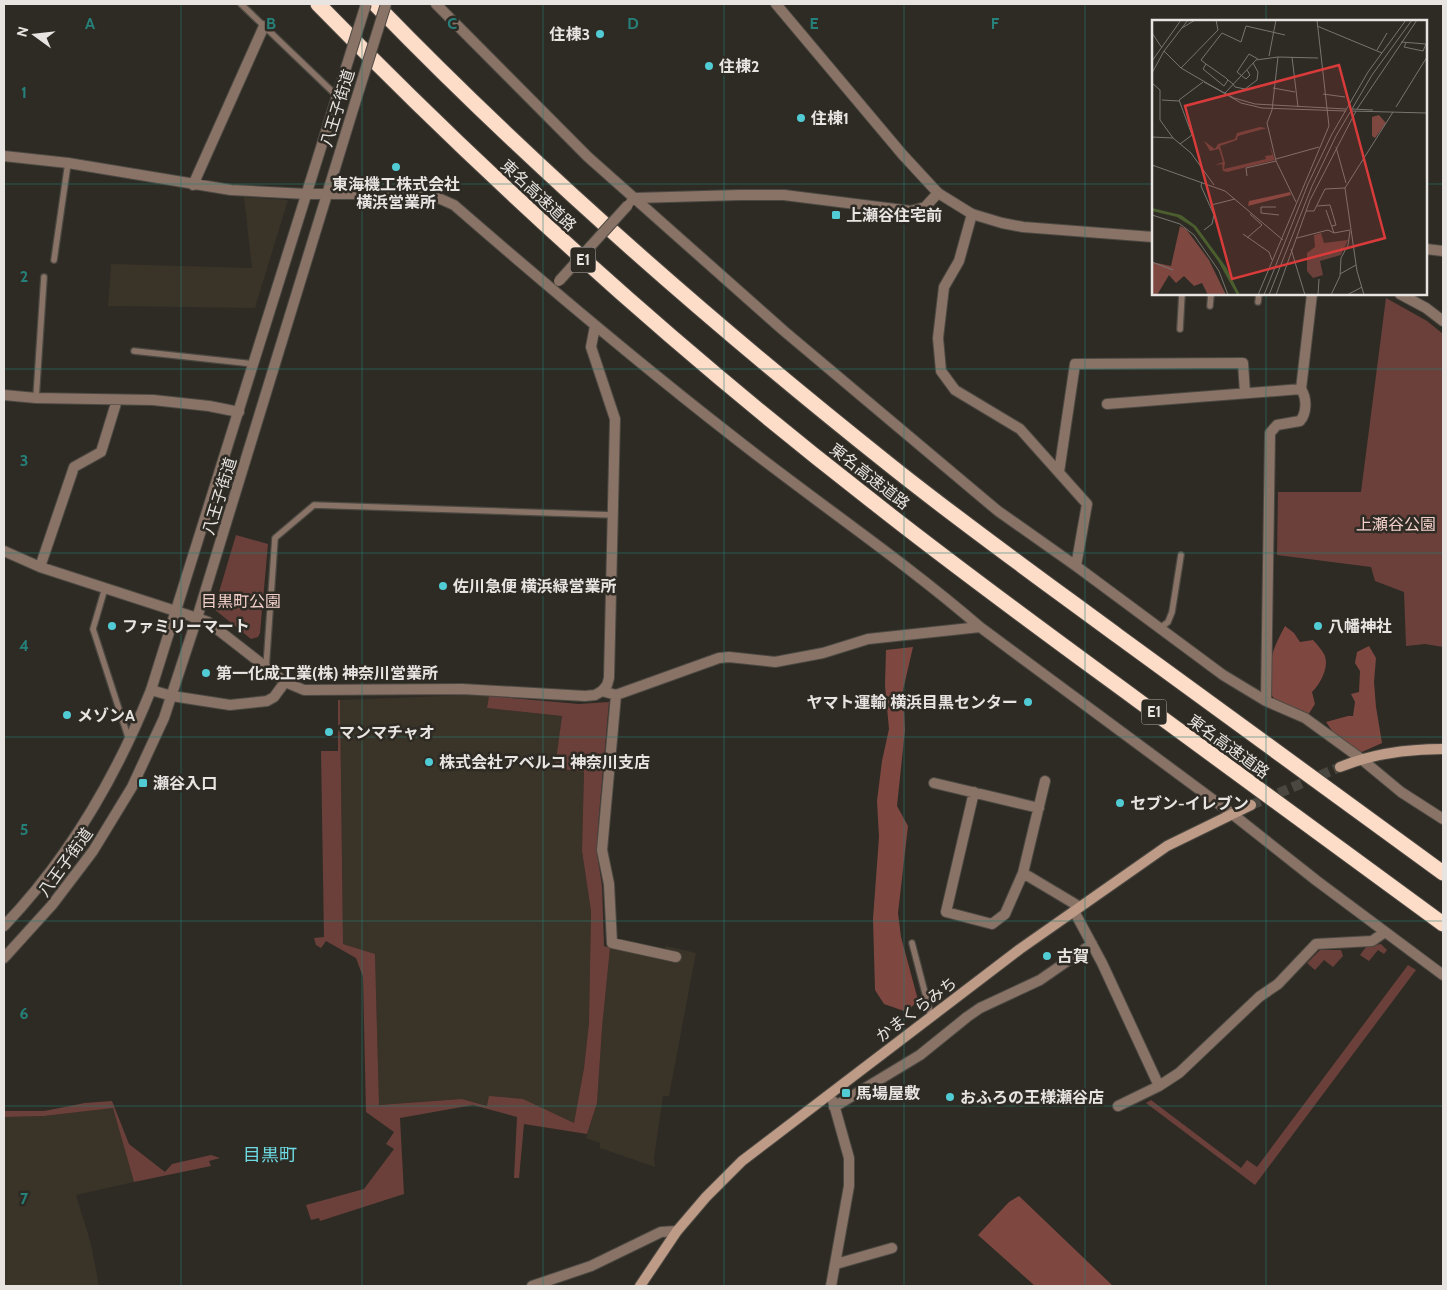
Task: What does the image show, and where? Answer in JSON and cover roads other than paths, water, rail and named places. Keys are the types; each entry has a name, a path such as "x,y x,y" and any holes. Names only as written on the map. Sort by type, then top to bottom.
{"highway":[{"name":"東名高速道路","path":"318,4 521,204 614,288 730,386 866,497 1012,608 1443,924"},
{"name":"東名高速道路","path":"376,4 548,173 631,248 884,461 1037,577 1443,873"}],"main road":[{"path":"1340,767 1360,758 1388,752 1443,749"},
{"name":"かまくらみち","path":"640,1286 677,1230 706,1197 742,1161 830,1092 1020,949 1166,846 1251,804"}],"street":[{"name":"八王子街道","path":"4,926 34,892 72,842 113,775 130,742 152,690 366,4"},
{"name":"八王子街道","path":"4,958 52,906 94,851 132,787 164,718 197,618 386,4"},
{"path":"436,4 631,201 998,511 1223,675 1266,701 1305,718 1360,758 1401,792 1443,819"},
{"path":"776,4 902,154 938,193 972,214 1002,224 1152,238"},
{"path":"193,185 264,26"},
{"path":"4,156 68,163 231,190 307,194 396,194 436,197 454,205 551,290 731,436 882,547 980,627 1231,813 1317,881 1443,975"},
{"path":"551,290 631,201 739,195 784,195 911,210 925,207 938,193"},
{"path":"972,214 959,261 944,287 938,338 941,371 955,390 1020,429 1087,504 1076,566"},
{"path":"1427,249 1443,251"},
{"path":"1266,701 1270,433 1277,425 1300,421 1305,416 1305,395 1301,389 1312,295"},
{"path":"1402,295 1426,308 1443,321"},
{"path":"4,551 40,567 208,622 285,682 304,690 462,689 595,696 602,691 609,678 616,419 591,348 595,326"},
{"path":"1059,472 1075,364 1243,363 1245,393"},
{"path":"1107,404 1301,389"},
{"path":"4,395 36,398 153,400 209,406 239,412"},
{"path":"40,567 74,467 101,452 117,400"},
{"path":"602,691 616,695 719,658 729,657 774,662 823,653 868,639 980,627"},
{"path":"152,690 172,696 230,705 267,701 274,697 285,682"},
{"path":"616,695 602,850 609,884 612,942 676,957"},
{"path":"974,792 946,912 992,924 1005,914 1023,873 1045,781"},
{"path":"934,783 1039,808"},
{"path":"1023,873 1077,909 1159,1086"},
{"path":"1118,1106 1159,1086 1179,1073 1259,997 1278,984 1316,944 1372,941 1385,932"},
{"path":"834,1107 920,1054 967,1016 1040,980 1092,944"},
{"path":"830,1092 849,1158 849,1186 831,1286"},
{"path":"532,1286 591,1266 661,1232 677,1230"},
{"path":"836,1264 892,1248"}],"lane":[{"path":"240,4 338,93"},
{"path":"54,260 68,163"},
{"path":"36,398 44,277"},
{"path":"1180,329 1182,295"},
{"path":"1210,306 1211,295"},
{"path":"1258,302 1259,295"},
{"path":"134,351 254,364"},
{"path":"266,668 275,538 314,505 613,515"},
{"path":"1160,628 1168,622 1172,612 1181,555"},
{"path":"105,588 93,629 130,742"},
{"path":"912,943 931,1016"}],"tunnel":[{"path":"1251,805 1340,767"}],"place":[{"name":"住棟3","path":"600,34"},
{"name":"住棟2","path":"709,66"},
{"name":"住棟1","path":"801,118"},
{"name":"東海機工株式会社 横浜営業所","path":"396,167"},
{"name":"上瀬谷住宅前","path":"836,215"},
{"name":"佐川急便 横浜緑営業所","path":"443,586"},
{"name":"ファミリーマート","path":"112,626"},
{"name":"八幡神社","path":"1318,626"},
{"name":"第一化成工業(株) 神奈川営業所","path":"206,673"},
{"name":"ヤマト運輸 横浜目黒センター","path":"1028,702"},
{"name":"メゾンA","path":"67,715"},
{"name":"マンマチャオ","path":"329,732"},
{"name":"株式会社アベルコ 神奈川支店","path":"429,762"},
{"name":"瀬谷入口","path":"143,783"},
{"name":"セブン-イレブン","path":"1120,803"},
{"name":"古賀","path":"1047,956"},
{"name":"馬場屋敷","path":"846,1093"},
{"name":"おふろの王様瀬谷店","path":"950,1097"}],"district":[{"name":"目黒町","path":"270,1155"}],"park label":[{"name":"上瀬谷公園","path":"1396,524"},
{"name":"目黒町公園","path":"241,601"}]}
